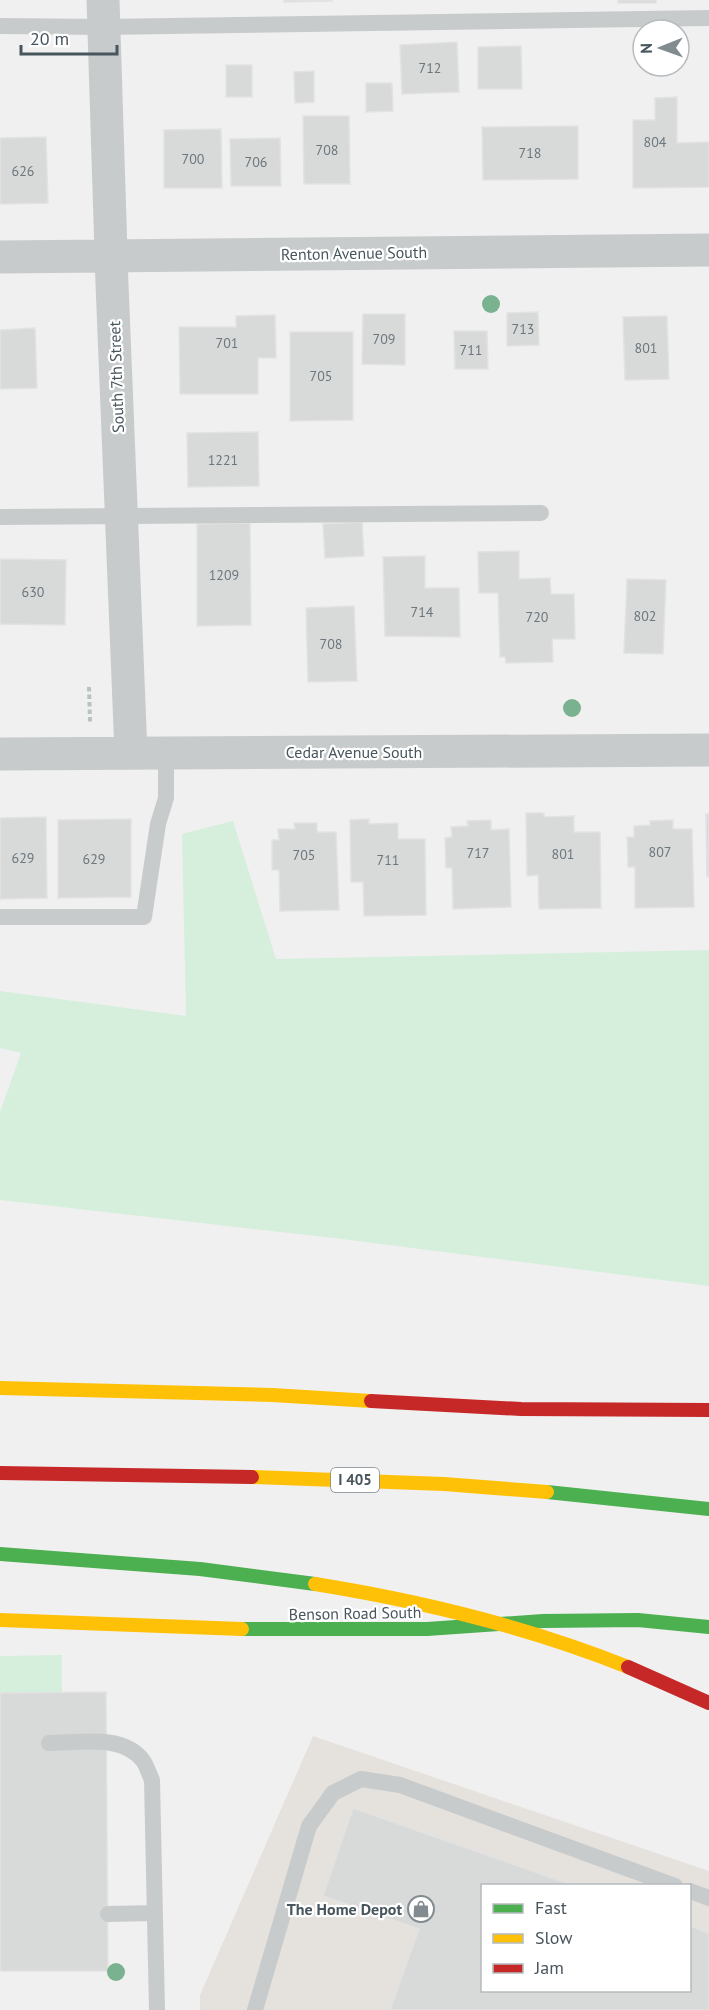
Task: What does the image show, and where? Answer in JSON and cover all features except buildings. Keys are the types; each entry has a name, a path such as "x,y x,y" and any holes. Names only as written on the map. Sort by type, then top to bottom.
{"main road":[{"path":"0,1388 272,1395 521,1409 674,1423"},
{"path":"521,1409 709,1410"},
{"name":"I 405","path":"0,1473 234,1475 472,1486 647,1500 709,1509"},
{"path":"0,1554 255,1576 375,1595 480,1619 587,1652 709,1703"},
{"name":"Benson Road South","path":"0,1620 272,1630 427,1629 543,1621 638,1620 709,1627"}],"street":[{"name":"South 7th Street","path":"104,14 111,255 132,753"},
{"name":"Renton Avenue South","path":"0,257 709,250"},
{"name":"Cedar Avenue South","path":"0,754 709,750"}],"lane":[{"path":"0,26 104,14 709,18"},
{"path":"0,517 541,513"},
{"path":"0,917 144,917 158,824 166,798 166,753"},
{"path":"49,1743 120,1744 133,1750 144,1762 152,1780 157,2010"},
{"path":"255,2010 309,1826 333,1794 361,1779 400,1785 670,1884"},
{"path":"691,1891 709,1898"},
{"path":"108,1914 155,1913"}],"shaded area":[{"path":"313,1736 709,1871 709,2010 200,2010 200,1995"}],"green space":[{"path":"233,821 276,959 709,950 709,1286 334,1238 0,1200 0,1112 21,1053 0,1048 0,991 186,1016 182,834"},
{"path":"62,1655 62,1693 0,1693 0,1656"}],"traffic: fast":[{"path":"547,1492 709,1509"},
{"path":"0,1554 200,1569 315,1584"},
{"path":"242,1629 427,1629 543,1621 638,1620 709,1627"}],"traffic: slow":[{"path":"0,1388 272,1395 371,1401"},
{"path":"252,1477 444,1484 547,1492"},
{"path":"315,1584 474,1617 552,1640 628,1667"},
{"path":"0,1620 242,1629"}],"traffic: jam":[{"path":"371,1401 521,1409 709,1410"},
{"path":"0,1473 252,1477"},
{"path":"628,1667 709,1703"}],"place":[{"name":"The Home Depot","path":"421,1909"}]}
